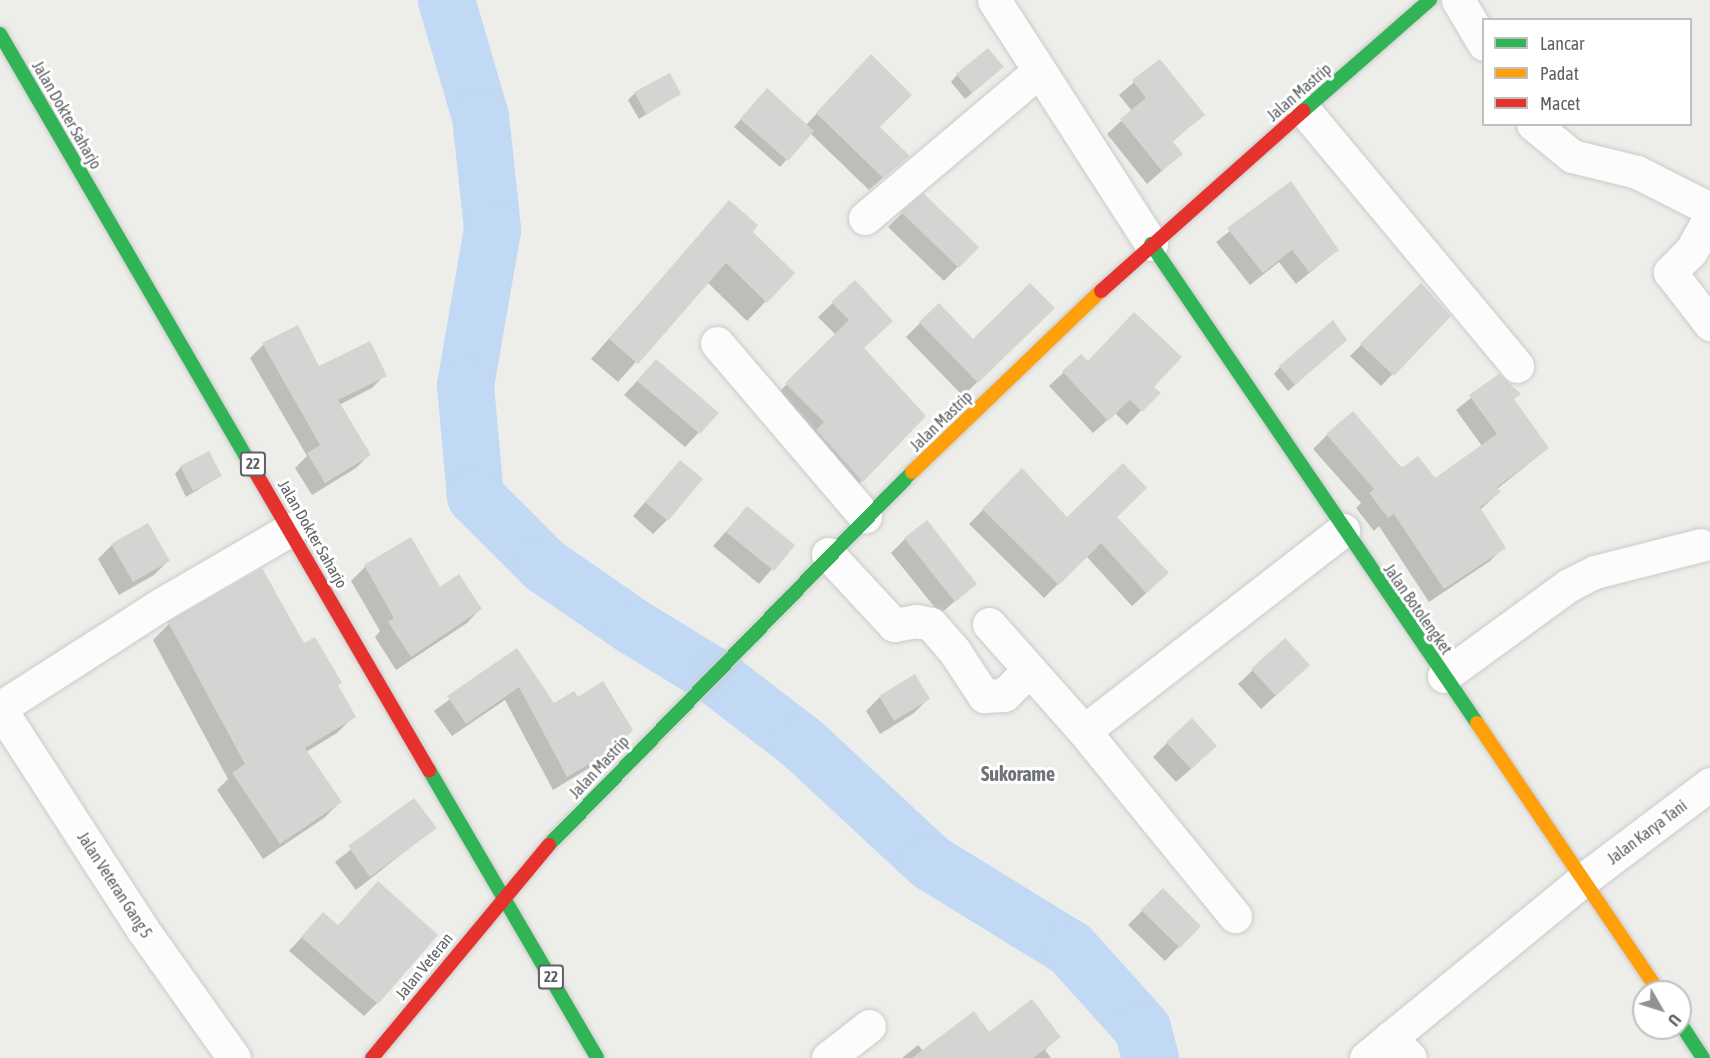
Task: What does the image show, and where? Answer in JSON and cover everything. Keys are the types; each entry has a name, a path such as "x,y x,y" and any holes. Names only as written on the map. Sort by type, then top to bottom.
{"main road":[{"name":"Jalan Mastrip","path":"503,896 680,706 866,516 1151,244 1430,0"},
{"name":"Jalan Dokter Saharjo","path":"0,34 291,529 503,896"},
{"name":"Jalan Botolengket","path":"1151,244 1343,530 1651,980"},
{"name":"Jalan Veteran","path":"372,1058 503,896"},
{"name":"22","path":"503,896 597,1058"},
{"path":"1691,1040 1703,1058"}],"street":[{"path":"994,0 1151,244"},
{"path":"1458,0 1482,41"},
{"path":"865,218 1039,70"},
{"path":"1304,110 1517,366"},
{"path":"1535,126 1572,156 1637,172 1710,209"},
{"path":"1710,217 1691,251 1670,272 1710,324"},
{"path":"717,343 866,516"},
{"path":"0,708 162,604 291,529"},
{"path":"1084,731 1343,530"},
{"path":"1444,676 1569,585 1595,572 1701,545"},
{"path":"828,554 894,625 916,621 931,624 955,652 984,696 1004,695 1029,670"},
{"path":"989,624 1084,731 1235,916"},
{"name":"Jalan Veteran Gang 5","path":"0,708 143,930 234,1058"},
{"name":"Jalan Karya Tani","path":"1366,1058 1401,1048 1584,879 1710,784"},
{"path":"828,1058 869,1026"}],"building":[{"path":"988,48 1004,67 972,93 956,74"},
{"path":"871,54 912,95 880,127 910,156 883,178 816,113"},
{"path":"1160,59 1205,115 1172,141 1183,154 1162,171 1120,119 1146,98 1132,80"},
{"path":"670,73 681,94 646,114 634,92"},
{"path":"767,88 814,131 788,161 740,119"},
{"path":"1291,181 1339,250 1309,272 1292,250 1263,273 1227,228"},
{"path":"923,193 979,247 959,268 901,212"},
{"path":"729,200 758,225 753,232 795,273 767,303 726,263 638,364 609,339"},
{"path":"855,280 893,321 864,348 926,416 863,482 816,430 824,422 785,383 849,320 831,302"},
{"path":"1030,283 1055,308 978,383 919,322 939,303 973,339"},
{"path":"1421,283 1451,316 1394,376 1360,344"},
{"path":"1134,312 1182,357 1154,387 1161,393 1142,412 1130,400 1108,421 1062,371 1081,354 1088,361"},
{"path":"1333,320 1347,340 1295,385 1279,366"},
{"path":"298,325 319,366 370,341 387,376 338,400 371,455 325,483 307,453 320,445 262,343"},
{"path":"656,359 719,413 700,434 637,381"},
{"path":"1499,374 1521,394 1514,399 1549,448 1497,487 1501,492 1480,507 1506,548 1444,589 1394,514 1388,518 1369,493 1374,489 1326,434 1353,411 1402,468 1418,456 1435,478 1497,434 1469,395"},
{"path":"209,451 222,476 193,491 180,466"},
{"path":"680,460 703,479 668,521 645,502"},
{"path":"1123,463 1147,488 1117,517 1169,573 1146,593 1101,543 1059,585 982,509 1022,468 1067,517"},
{"path":"747,506 795,545 774,571 726,532"},
{"path":"927,520 977,584 955,602 904,538"},
{"path":"148,523 170,561 133,582 111,544"},
{"path":"411,537 440,587 459,574 482,609 411,657 388,622 394,618 364,565"},
{"path":"262,568 304,643 315,637 342,683 338,685 356,717 305,748 342,802 280,844 232,773 245,764 168,622"},
{"path":"1285,638 1310,665 1276,696 1251,669"},
{"path":"517,648 554,703 574,691 578,697 603,681 633,730 615,749 567,777 519,687 466,724 447,696"},
{"path":"915,674 930,699 894,721 879,696"},
{"path":"1192,718 1217,746 1191,769 1166,742"},
{"path":"414,798 437,828 370,877 348,846"},
{"path":"378,881 438,935 378,1004 301,937 323,912 338,925"},
{"path":"1163,888 1201,926 1180,948 1141,910"},
{"path":"1032,999 1061,1037 1033,1058 912,1058 974,1011 989,1032"}],"waterway":[{"path":"446,0 480,116 492,229 465,385 475,496 544,565 634,627 716,677 802,743 930,862 1070,948 1142,1028 1150,1058"}],"traffic: fast":[{"path":"1303,111 1430,0"},
{"path":"0,34 249,461"},
{"path":"1151,244 1477,723"},
{"path":"549,845 912,472"},
{"path":"429,770 597,1058"},
{"path":"1691,1040 1703,1058"}],"traffic: slow":[{"path":"912,472 1101,291"},
{"path":"1477,723 1651,980"}],"traffic: jam":[{"path":"1101,291 1303,111"},
{"path":"249,461 429,770"},
{"path":"372,1058 549,845"}],"district":[{"name":"Sukorame","path":"1018,773"}]}
